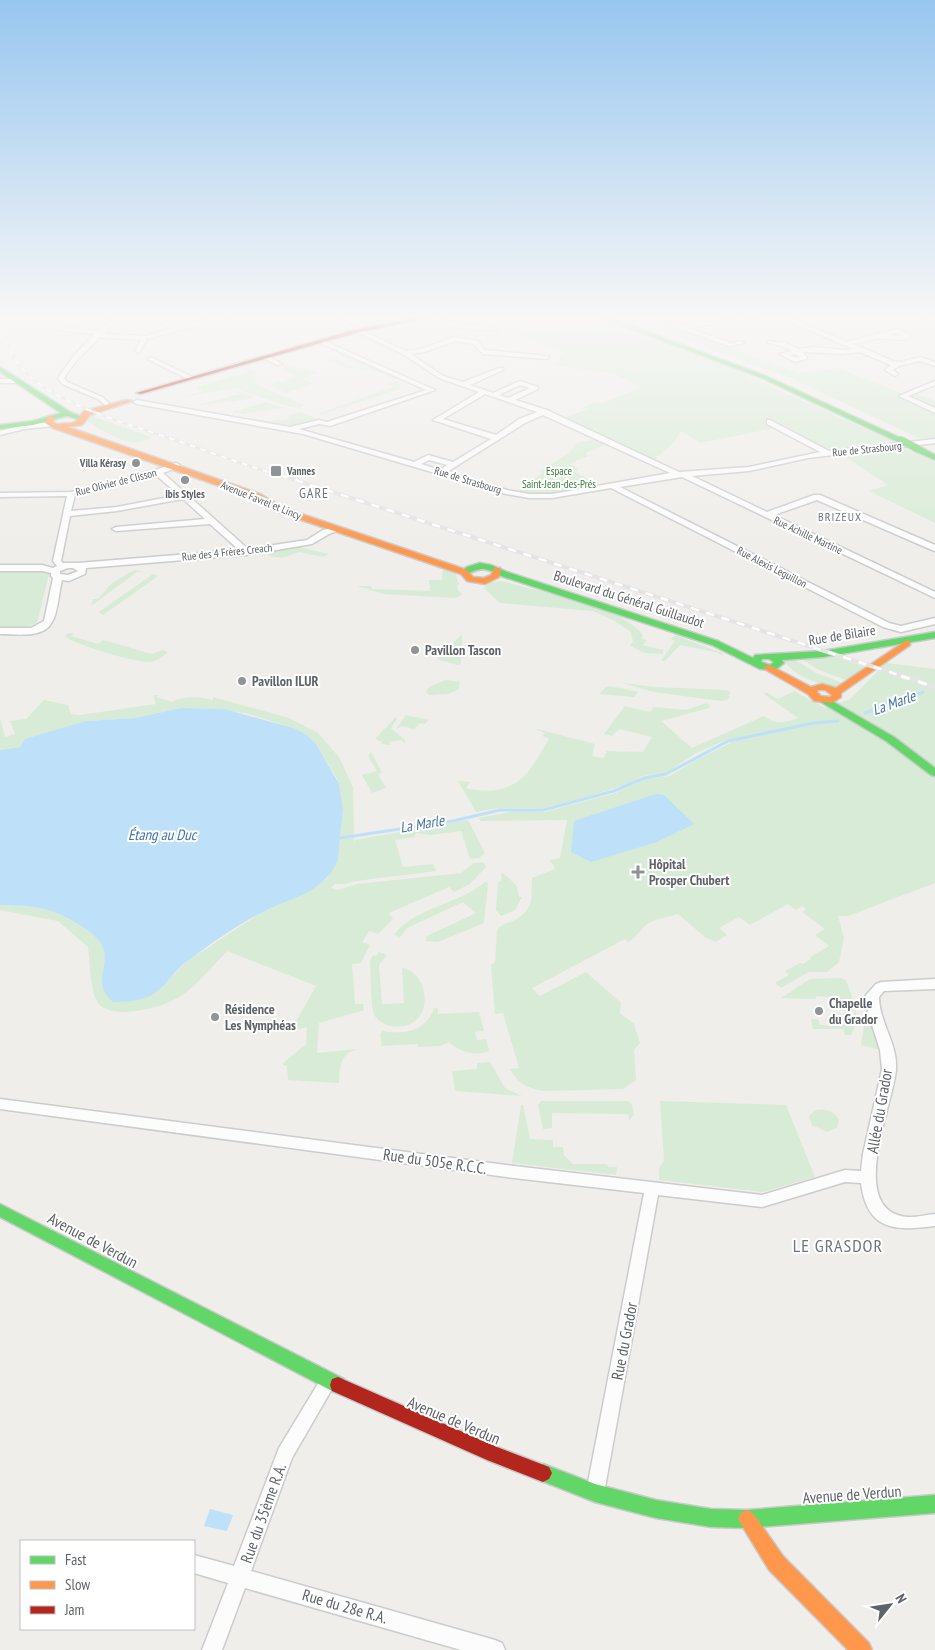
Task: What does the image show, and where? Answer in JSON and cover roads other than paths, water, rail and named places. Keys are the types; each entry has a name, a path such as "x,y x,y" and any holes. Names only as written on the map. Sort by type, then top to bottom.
{"main road":[{"name":"Avenue Favrel et Lincy","path":"32,394 87,437 257,496 272,507 464,572 466,577 474,580 494,575"},
{"path":"0,427 64,418 145,394"},
{"path":"803,394 905,439 928,446 935,458"},
{"path":"812,394 905,439"},
{"path":"64,418 105,403 137,398"},
{"path":"464,572 467,568 479,565 489,566 494,575"},
{"name":"Boulevard du Général Guillaudot","path":"494,575 517,579 624,612 757,659"},
{"name":"Rue de Bilaire","path":"757,659 769,656 774,663 935,635"},
{"name":"Rue de Bilaire","path":"832,696 861,678 878,662 914,640"},
{"path":"774,663 832,696 863,723 890,739 935,773"},
{"name":"Avenue de Verdun","path":"0,1210 328,1382 493,1454 595,1493 656,1509 710,1518 747,1520 935,1504"},
{"path":"747,1520 776,1563 862,1650"}],"street":[{"path":"89,394 100,398 105,403"},
{"path":"291,430 319,422 327,424 420,394"},
{"path":"481,394 437,420 498,438"},
{"name":"Rue Achille Martine","path":"490,394 544,412 935,595"},
{"path":"509,400 522,394"},
{"path":"907,394 902,396 935,411"},
{"name":"Rue de Strasbourg","path":"137,398 164,407 291,430 506,492 529,496 552,496 679,474 749,469 808,456 928,446"},
{"name":"Rue de Strasbourg","path":"137,398 164,407"},
{"path":"442,472 522,421 544,412"},
{"path":"0,433 64,418"},
{"path":"770,422 828,454"},
{"path":"416,465 428,457 454,465"},
{"name":"Rue Olivier de Clisson","path":"0,495 71,494 158,472 174,466"},
{"path":"158,472 246,552"},
{"name":"Rue Alexis Leguillon","path":"613,486 894,628 906,628 935,621"},
{"path":"0,631 27,631 44,626 48,622 58,572 57,561 71,494"},
{"path":"67,514 117,509 186,496"},
{"path":"766,516 817,497 935,548"},
{"path":"116,528 213,521"},
{"name":"Rue des 4 Frères Creach","path":"80,569 113,562 246,552 309,542 326,532 338,529"},
{"path":"0,568 42,568 73,577"},
{"path":"58,572 80,569"},
{"path":"53,595 80,569"},
{"name":"Allée du Grador","path":"866,1177 889,1069 872,999 877,988 935,984"},
{"name":"Rue du 505e R.C.C.","path":"0,1104 272,1141 767,1201 845,1176 866,1177"},
{"path":"866,1177 868,1190 875,1207 890,1220 907,1224 935,1220"},
{"name":"Rue du Grador","path":"595,1493 652,1188"},
{"name":"Rue du 35ème R.A.","path":"212,1650 285,1454 328,1382"},
{"name":"Rue du 28e R.A.","path":"195,1564 495,1650"}],"water":[{"name":"Étang au Duc","path":"181,708 224,709 294,728 307,735 316,744 339,784 343,810 338,859 325,880 315,888 270,908 222,936 183,964 155,993 137,1000 113,1002 103,989 104,951 94,935 73,921 54,912 35,907 0,905 0,750 20,747 25,739 86,721 135,718"},
{"path":"656,794 664,795 694,824 657,842 591,862 571,852 574,821"},
{"path":"210,1509 233,1515 227,1531 204,1526"}],"waterway":[{"name":"La Marle","path":"865,713 923,692"},
{"name":"La Marle","path":"340,838 453,821 500,810 543,810 614,791 644,778 666,774 728,741 814,723 838,721"}],"railway":[{"path":"56,394 91,411 283,477"},
{"path":"280,475 905,677"},
{"path":"901,676 935,687"}],"place":[{"name":"Villa Kérasy","path":"136,463"},
{"name":"Vannes","path":"276,471"},
{"name":"Ibis Styles","path":"185,480"},
{"name":"Pavillon Tascon","path":"415,650"},
{"name":"Pavillon ILUR","path":"242,681"},
{"name":"Hôpital Prosper Chubert","path":"638,872"},
{"name":"Chapelle du Grador","path":"819,1011"},
{"name":"Résidence Les Nymphéas","path":"215,1017"}],"district":[{"name":"GARE","path":"314,493"},
{"name":"BRIZEUX","path":"840,517"},
{"name":"LE GRASDOR","path":"838,1246"}],"park label":[{"name":"Espace Saint-Jean-des-Prés","path":"559,477"}]}
